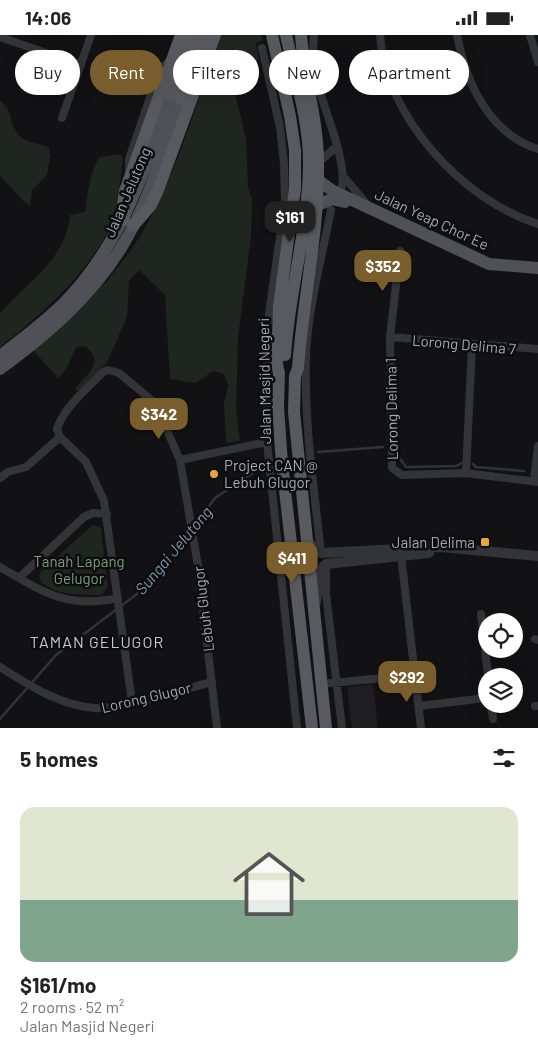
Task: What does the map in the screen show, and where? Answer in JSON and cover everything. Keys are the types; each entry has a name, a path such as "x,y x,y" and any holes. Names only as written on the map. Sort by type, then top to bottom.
{"highway":[{"path":"181,35 123,205 128,223 151,205 158,190 215,35"},
{"path":"176,97 192,35"},
{"path":"176,97 204,35"},
{"name":"Jalan Masjid Negeri","path":"272,35 290,116 295,150 293,213 282,279 276,365 279,373 278,407 283,470 312,728"},
{"path":"279,373 284,365 308,199 309,163 302,107 286,35"},
{"path":"295,35 299,50"},
{"name":"Jalan Masjid Negeri","path":"301,35 302,50"},
{"name":"Jalan Masjid Negeri","path":"309,95 315,121 318,205 298,367 295,376 296,447 326,728"},
{"path":"290,314 290,367 295,376"}],"main road":[{"name":"Jalan Jelutong","path":"0,356 47,318 75,291 128,223 150,188 176,97"},
{"name":"Jalan Yeap Chor Ee","path":"318,180 339,193 490,263 538,268"},
{"name":"Jalan Yeap Chor Ee","path":"318,205 332,199 339,199 488,268 508,273 538,274"},
{"name":"Jalan Jelutong","path":"0,369 71,310 105,272 128,223"}],"street":[{"path":"62,119 91,35"},
{"path":"314,35 314,71 337,146 342,174 343,185 339,193"},
{"path":"380,35 381,52 395,90 416,128 435,155 449,171 482,196 521,218 538,224"},
{"path":"457,35 465,67 483,106 494,120 510,134 538,149"},
{"path":"530,35 538,62"},
{"path":"0,37 81,65"},
{"path":"262,48 280,127 285,201 267,328 266,442 297,728"},
{"path":"318,163 337,146"},
{"path":"342,174 370,207"},
{"path":"321,553 309,446 306,356 308,330 331,210"},
{"name":"Lorong Delima 1","path":"400,251 390,337 390,463 396,473 402,475 466,473"},
{"name":"Lorong Delima 7","path":"390,337 538,349"},
{"path":"472,345 466,473 536,481 538,446"},
{"name":"Lebuh Glugor","path":"60,437 57,429 64,416 103,372 113,370 154,403 180,460 194,534 218,728"},
{"path":"0,478 8,472 26,467 60,437 86,462 107,514 132,702"},
{"path":"180,460 266,442"},
{"path":"270,487 283,470"},
{"path":"272,496 286,495"},
{"path":"19,578 84,517 93,513 107,514"},
{"path":"306,541 321,553 409,547 441,547 538,556"},
{"path":"313,609 318,595 319,571 326,564 441,552 450,549"},
{"path":"401,555 421,728"},
{"path":"326,564 326,595 342,728"},
{"path":"0,567 36,588 75,602 96,603 118,600"},
{"name":"Lorong Glugor","path":"0,667 31,687 67,702 96,709 132,702 212,681"},
{"path":"321,684 414,675"},
{"path":"419,706 478,699"},
{"path":"492,713 493,719"}],"shaded area":[{"path":"373,684 378,728 352,728 347,687"}],"green space":[{"path":"220,35 261,35 263,40 256,43 257,50 215,50"},
{"path":"200,95 235,95 246,139 248,187 252,199 251,236 238,338 236,409 240,441 226,443 224,403 228,385 224,374 213,371 196,383 170,379 165,295 139,270 129,281 127,317 107,362 79,392 75,389 89,373 94,363 91,352 85,346 77,347 68,366 58,378 33,350 92,296 131,250 155,210"},
{"path":"0,100 9,113 13,126 22,138 49,148 50,156 47,175 32,190 30,205 0,176"},
{"path":"120,154 123,157 116,207 110,227 99,247 52,303 0,347 0,313 53,258 67,231 70,215 85,212 91,176 100,157"},
{"name":"Tanah Lapang Gelugor","path":"93,525 101,528 108,587 102,595 78,595 62,592 48,587 41,582 39,575 41,571"}],"waterway":[{"name":"Sungai Jelutong","path":"318,452 383,447"},
{"path":"396,453 406,467 456,466 462,463"},
{"path":"473,464 476,467 524,471"},
{"name":"Sungai Jelutong","path":"193,528 215,498 262,467"},
{"name":"Sungai Jelutong","path":"0,719 56,655 137,594 189,532"}],"place":[{"name":"Project CAN @ Lebuh Glugor","path":"214,474"},
{"name":"Jalan Delima","path":"485,542"}],"district":[{"name":"TAMAN GELUGOR","path":"97,641"}]}
